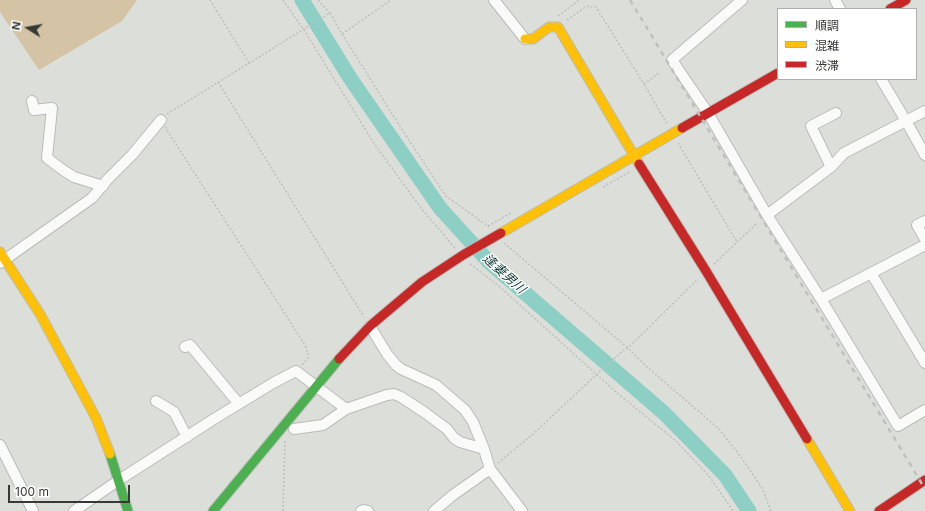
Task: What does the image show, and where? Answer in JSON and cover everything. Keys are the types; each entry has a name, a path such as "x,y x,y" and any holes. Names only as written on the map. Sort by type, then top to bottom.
{"street":[{"path":"494,0 524,39 533,39 549,27 558,27 634,156 706,271 850,511"},
{"path":"742,0 672,60 708,114 767,215 821,299 898,426 925,410"},
{"path":"892,8 906,0"},
{"path":"213,511 338,360 370,326 422,282 463,255 777,74"},
{"path":"882,80 925,155"},
{"path":"32,101 34,110 52,108 47,158 74,177 103,186"},
{"path":"767,215 831,167 844,153 925,112"},
{"path":"831,167 811,126 836,113"},
{"path":"128,511 110,453 96,418 40,314 2,258 92,198 107,180 132,155 161,120"},
{"path":"925,221 917,225 925,240"},
{"path":"821,299 925,245"},
{"path":"871,273 924,359"},
{"path":"370,326 387,354 396,365 436,385 465,410 473,422 490,469 522,511"},
{"path":"185,347 190,345 239,404"},
{"path":"74,511 187,436 273,383 296,371 346,409"},
{"path":"294,429 323,425 346,409 394,394 424,412 460,442 484,449"},
{"path":"156,400 174,412 187,436"},
{"path":"0,445 33,511"},
{"path":"434,511 490,469"},
{"path":"879,511 925,480"},
{"path":"361,511 368,511"}],"path":[{"path":"210,0 249,63"},
{"path":"284,0 373,142 421,208 453,246 471,265 500,287 616,392 678,442 709,476 733,511"},
{"path":"318,0 330,13 400,128 446,196 488,226 493,238 533,268 628,348 646,366 719,429 741,457 762,488 771,511"},
{"path":"342,34 390,0"},
{"path":"558,16 580,0"},
{"path":"558,27 587,6 596,7 644,84 737,242"},
{"path":"296,371 309,357 305,346 161,120 165,115 330,13"},
{"path":"644,84 659,73"},
{"path":"218,82 370,326"},
{"path":"490,469 532,435 597,374 628,348 756,224"},
{"path":"283,511 285,440 294,429"}],"shaded area":[{"path":"0,0 137,0 122,21 39,70 0,12"}],"waterway":[{"name":"逢妻男川","path":"302,0 350,78 440,208 489,262 664,413 725,475 749,511"}],"railway":[{"path":"630,0 925,489"}],"traffic: fast":[{"path":"213,511 339,359"},
{"path":"110,454 128,511"}],"traffic: slow":[{"path":"525,39 533,39 549,27 558,27 639,164"},
{"path":"501,233 682,128"},
{"path":"0,252 40,314 96,418 110,454"},
{"path":"807,439 850,511"}],"traffic: jam":[{"path":"892,8 906,0"},
{"path":"682,128 777,74"},
{"path":"639,164 706,271 807,439"},
{"path":"339,359 370,326 422,282 463,255 501,233"},
{"path":"879,511 925,480"}]}
